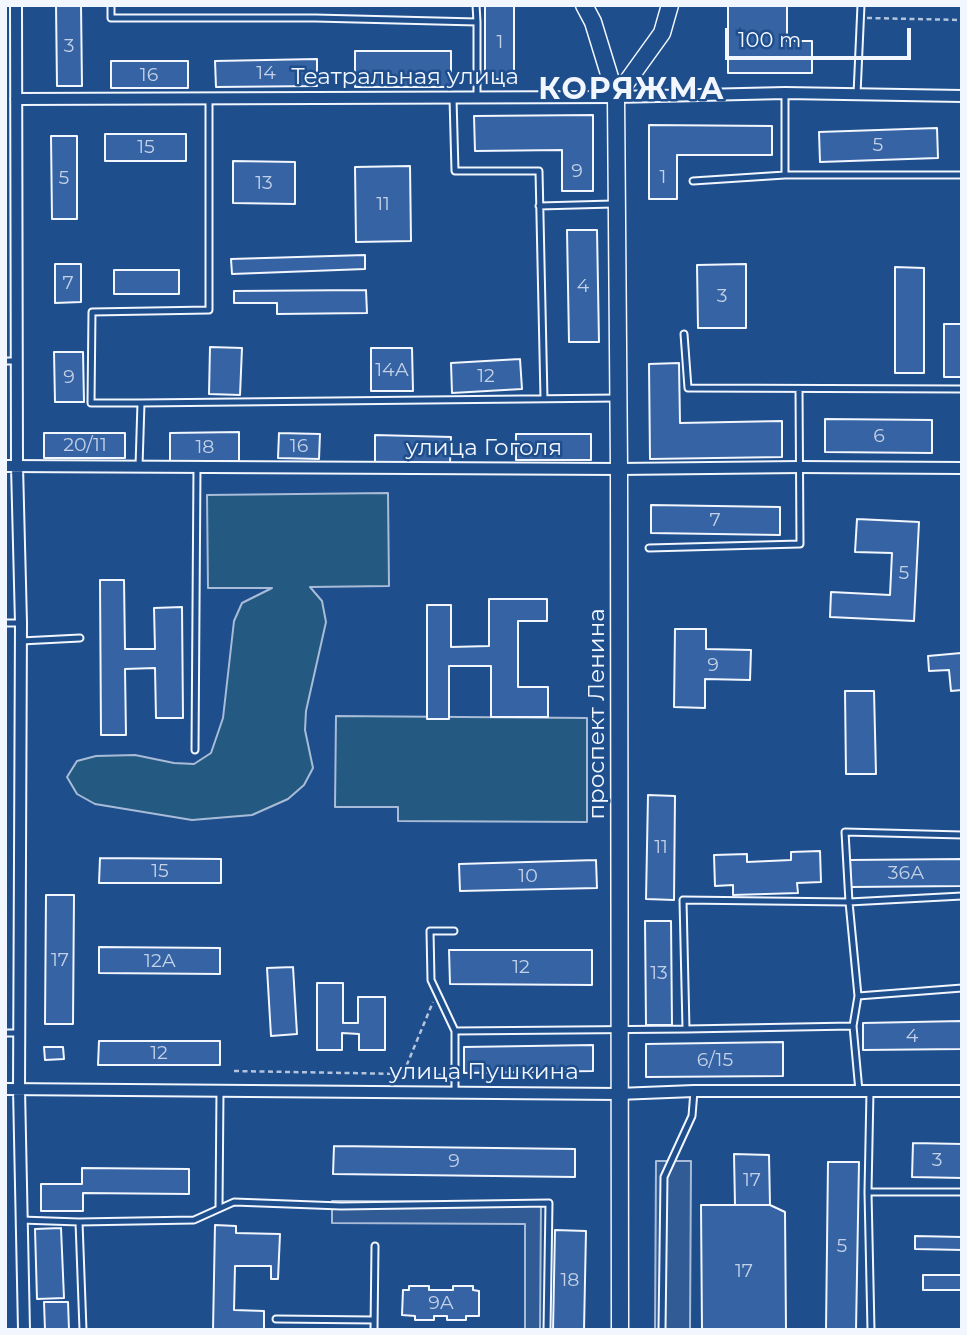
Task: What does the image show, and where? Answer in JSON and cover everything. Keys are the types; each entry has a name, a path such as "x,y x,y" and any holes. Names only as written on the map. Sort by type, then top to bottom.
{"street":[{"path":"16,5 11,466 21,623 19,1089 24,1330"},
{"name":"проспект Ленина","path":"584,5 593,22 616,97 620,1330"},
{"path":"616,97 662,33 670,5"},
{"name":"Театральная улица","path":"16,99 616,97 785,93 962,96"},
{"name":"улица Гоголя","path":"11,466 962,468"},
{"name":"улица Пушкина","path":"5,1089 618,1094 694,1091 962,1091"}],"lane":[{"path":"111,5 111,18 315,18 477,22"},
{"path":"476,5 477,98"},
{"path":"857,94 860,5"},
{"path":"785,93 785,174"},
{"path":"453,98 455,171 539,171 544,398"},
{"path":"209,99 209,310 92,312 91,403 618,398"},
{"path":"693,181 785,174 962,175"},
{"path":"540,206 617,204"},
{"path":"684,334 688,388 962,389"},
{"path":"649,548 800,544 799,388"},
{"path":"139,467 141,403"},
{"path":"195,750 197,467"},
{"path":"5,623 21,623"},
{"path":"21,641 80,638"},
{"path":"871,1330 865,1091 853,1026 858,996 845,832 962,835"},
{"path":"687,1029 683,900 849,902 962,896"},
{"path":"454,931 430,931 431,980 455,1031 455,1093"},
{"path":"858,996 962,988"},
{"path":"455,1031 853,1026"},
{"path":"5,1033 19,1033"},
{"path":"219,1208 220,1091"},
{"path":"662,1330 663,1177 692,1116 694,1091"},
{"path":"868,1192 962,1192"},
{"path":"21,1220 194,1220 234,1202 341,1206 549,1203 547,1330"},
{"path":"79,1222 83,1330"},
{"path":"374,1330 375,1245"},
{"path":"276,1319 374,1320"}],"path":[{"path":"860,18 962,20"},
{"path":"403,1074 437,992"},
{"path":"234,1071 455,1075"}],"shaded area":[{"path":"388,493 389,586 310,587 322,601 326,622 306,711 305,730 313,768 304,785 288,799 252,815 192,820 95,804 77,794 67,777 77,761 96,756 135,755 194,764 211,753 223,718 234,621 242,603 272,588 208,588 207,495"},
{"path":"336,716 587,718 587,822 398,821 398,807 335,807"},
{"path":"656,1161 691,1161 690,1330 655,1330"},
{"path":"332,1201 541,1202 540,1330 525,1330 525,1224 332,1223"}],"building":[{"path":"56,5 81,5 82,86 57,86"},
{"path":"485,5 514,5 514,79 485,79"},
{"path":"728,5 787,5 787,41 812,41 812,73 728,73"},
{"path":"355,51 451,51 451,87 355,87"},
{"path":"317,59 317,86 216,87 215,61"},
{"path":"111,61 188,61 188,88 111,88"},
{"path":"593,115 593,191 562,191 562,150 475,151 474,116"},
{"path":"649,125 772,126 772,155 677,155 677,199 649,199"},
{"path":"937,128 938,158 820,162 819,132"},
{"path":"105,134 186,134 186,161 105,161"},
{"path":"51,136 77,136 77,219 52,219"},
{"path":"233,161 295,162 295,204 233,203"},
{"path":"410,166 411,241 356,242 355,167"},
{"path":"567,230 597,230 599,342 569,342"},
{"path":"365,255 365,269 232,274 231,259"},
{"path":"55,264 81,264 81,302 55,303"},
{"path":"746,264 746,328 698,328 697,265"},
{"path":"895,267 924,268 924,373 895,373"},
{"path":"114,270 179,270 179,294 114,294"},
{"path":"366,290 367,313 277,314 277,303 234,303 234,291"},
{"path":"944,324 962,324 962,377 944,377"},
{"path":"210,347 242,348 240,395 209,394"},
{"path":"371,348 412,348 413,391 371,391"},
{"path":"54,352 83,352 84,402 55,402"},
{"path":"520,359 522,389 452,393 451,363"},
{"path":"679,363 680,423 782,421 782,457 650,459 649,364"},
{"path":"825,419 932,420 932,453 825,452"},
{"path":"239,432 239,461 170,462 170,433"},
{"path":"44,433 125,433 125,458 44,458"},
{"path":"279,433 320,434 319,459 278,458"},
{"path":"516,434 591,434 591,460 516,460"},
{"path":"375,435 451,437 450,463 375,462"},
{"path":"651,505 780,507 780,535 651,533"},
{"path":"857,519 919,522 914,621 830,617 831,592 890,595 892,553 855,552"},
{"path":"100,580 124,580 125,649 155,649 154,608 182,607 183,718 156,718 155,668 125,669 126,735 101,735"},
{"path":"489,599 547,599 547,621 518,621 518,687 548,687 548,717 491,717 491,666 449,666 449,719 427,719 427,605 451,605 451,647 489,646"},
{"path":"675,629 706,629 706,649 751,650 750,680 705,679 705,708 674,707"},
{"path":"961,653 962,690 951,691 949,670 929,671 928,656"},
{"path":"845,691 874,691 876,774 846,774"},
{"path":"648,795 675,796 674,900 646,899"},
{"path":"820,851 821,882 797,883 798,893 733,895 733,885 715,886 714,855 747,854 747,862 791,860 791,852"},
{"path":"100,858 221,859 221,883 99,883"},
{"path":"962,859 962,886 851,887 850,860"},
{"path":"596,860 597,888 460,891 459,864"},
{"path":"46,895 74,895 73,1024 45,1024"},
{"path":"645,921 671,921 672,1025 646,1025"},
{"path":"99,947 220,948 220,974 99,973"},
{"path":"449,950 592,950 592,985 450,984"},
{"path":"293,967 297,1034 271,1036 267,968"},
{"path":"317,983 343,983 343,1023 358,1023 358,997 385,997 385,1050 359,1050 359,1034 342,1033 342,1050 317,1050"},
{"path":"962,1021 962,1049 863,1050 863,1023"},
{"path":"99,1041 220,1041 220,1065 98,1065"},
{"path":"783,1042 783,1076 646,1077 646,1044"},
{"path":"593,1045 593,1071 464,1073 464,1047"},
{"path":"44,1047 63,1047 64,1059 45,1060"},
{"path":"913,1143 962,1144 962,1178 912,1177"},
{"path":"334,1146 575,1149 575,1177 333,1174"},
{"path":"734,1154 769,1155 770,1205 735,1205"},
{"path":"828,1162 859,1162 856,1330 826,1330"},
{"path":"82,1168 189,1169 189,1194 83,1193 83,1211 41,1211 41,1184 82,1184"},
{"path":"701,1205 770,1205 785,1212 786,1330 702,1330"},
{"path":"215,1225 236,1226 236,1233 280,1234 278,1279 271,1279 271,1266 235,1266 234,1310 264,1311 264,1330 213,1330"},
{"path":"61,1228 64,1298 37,1299 35,1229"},
{"path":"555,1230 586,1231 584,1330 553,1330"},
{"path":"915,1236 962,1237 962,1250 915,1249"},
{"path":"923,1275 962,1275 962,1290 923,1290"},
{"path":"409,1286 429,1286 429,1290 453,1290 453,1286 473,1286 473,1290 479,1291 479,1316 466,1316 466,1320 447,1320 447,1316 434,1316 434,1320 415,1320 415,1316 402,1315 403,1290 409,1290"},
{"path":"44,1302 68,1302 69,1330 45,1330"}],"district":[{"name":"КОРЯЖМА","path":"632,90"}]}
